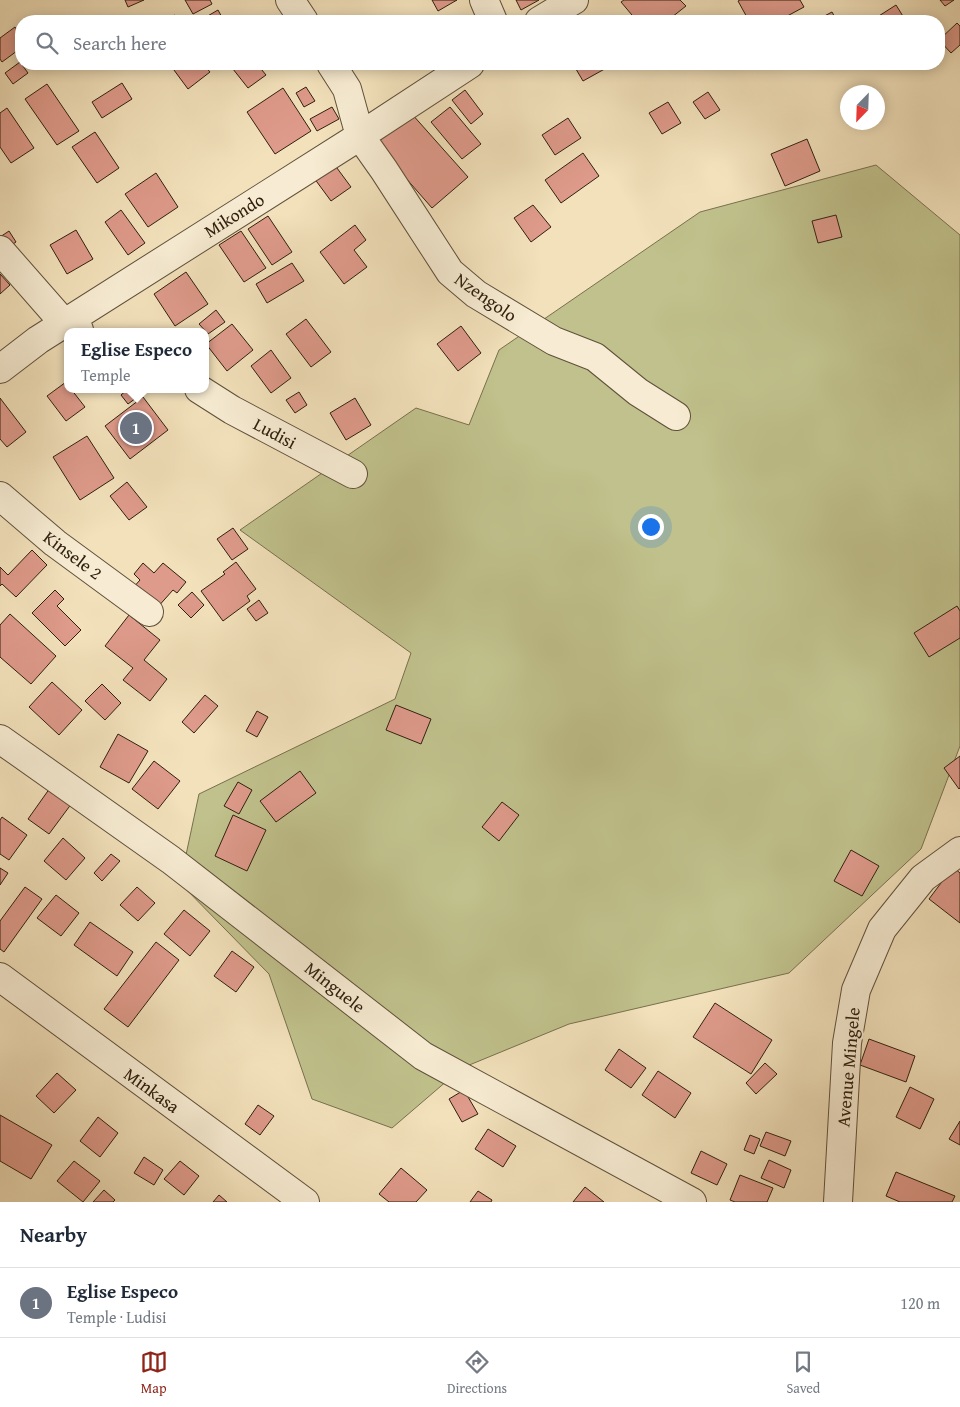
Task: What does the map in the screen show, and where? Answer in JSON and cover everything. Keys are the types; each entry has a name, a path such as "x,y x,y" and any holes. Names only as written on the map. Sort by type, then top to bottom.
{"street":[{"path":"290,0 300,15"},
{"path":"484,0 490,15"},
{"path":"548,15 574,0"},
{"name":"Nzengolo","path":"335,70 347,89 360,136 450,272 476,294 554,341 596,357 638,392 676,416"},
{"name":"Mikondo","path":"73,327 461,70"},
{"path":"0,250 73,327"},
{"name":"Mikondo","path":"0,369 38,340 64,330"},
{"name":"Ludisi","path":"205,393 232,410 353,474"},
{"name":"Kinsele 2","path":"0,496 55,543 149,612"},
{"name":"Minguele","path":"0,739 171,860 423,1056 692,1202"},
{"name":"Avenue Mingele","path":"838,1202 847,1043 856,990 882,929 924,878 960,851"},
{"name":"Minkasa","path":"0,977 305,1202"}],"green space":[{"path":"876,165 960,235 960,746 921,849 789,973 569,1024 462,1068 392,1128 312,1099 269,974 180,883 199,794 395,699 411,653 240,530 416,408 469,425 499,350 700,212"}],"building":[{"path":"125,0 144,0 128,7"},
{"path":"185,0 210,0 212,4 193,14"},
{"path":"432,0 457,0 438,11"},
{"path":"516,0 539,0 521,10"},
{"path":"624,0 680,0 686,6 675,15 632,15 621,2"},
{"path":"800,0 804,7 789,15 746,15 738,1"},
{"path":"940,0 954,0 945,6"},
{"path":"896,5 902,15 880,15"},
{"path":"218,10 221,15 209,15"},
{"path":"957,23 960,26 960,45 951,53 945,46 945,34"},
{"path":"15,27 15,52 2,62 0,59 0,38"},
{"path":"15,66 15,70 26,70 28,73 13,84 5,73"},
{"path":"174,70 208,70 210,72 188,89"},
{"path":"234,70 262,70 266,75 248,88"},
{"path":"577,70 603,70 583,81"},
{"path":"122,83 132,99 102,118 92,102"},
{"path":"47,84 79,131 57,145 25,99"},
{"path":"306,87 315,101 304,107 296,93"},
{"path":"283,88 311,131 275,154 247,112"},
{"path":"465,90 483,114 471,124 452,100"},
{"path":"708,92 720,110 705,119 693,102"},
{"path":"668,102 681,123 662,134 649,113"},
{"path":"332,107 339,119 317,131 310,119"},
{"path":"450,107 481,144 462,159 431,122"},
{"path":"7,108 34,148 11,163 0,147 0,113"},
{"path":"411,113 468,177 432,208 376,144"},
{"path":"568,118 581,138 555,155 542,135"},
{"path":"95,132 119,168 97,183 72,147"},
{"path":"807,139 820,171 785,186 771,154"},
{"path":"583,153 599,176 561,203 545,180"},
{"path":"334,164 351,187 331,201 314,178"},
{"path":"156,173 178,207 148,227 125,194"},
{"path":"533,205 551,227 531,242 514,218"},
{"path":"121,210 145,243 128,255 105,222"},
{"path":"836,215 842,237 818,243 812,221"},
{"path":"268,216 292,252 272,265 248,229"},
{"path":"355,225 366,240 354,250 367,267 344,284 320,252"},
{"path":"76,230 93,259 67,274 50,245"},
{"path":"9,231 16,242 7,248 0,237"},
{"path":"241,231 266,268 244,282 219,245"},
{"path":"292,263 304,281 267,303 256,284"},
{"path":"186,272 208,304 175,326 154,294"},
{"path":"0,274 10,285 0,294"},
{"path":"216,310 225,322 209,333 209,328 203,328 199,324"},
{"path":"306,319 331,352 311,367 286,334"},
{"path":"232,324 253,350 227,371 209,348 209,342"},
{"path":"461,326 481,353 458,371 437,344"},
{"path":"271,350 291,378 271,393 251,366"},
{"path":"64,383 64,393 74,393 85,407 66,421 47,396"},
{"path":"299,392 307,405 295,413 286,400"},
{"path":"123,393 143,393 128,404 121,395"},
{"path":"143,397 168,430 130,459 105,426"},
{"path":"0,398 26,432 7,447 0,439"},
{"path":"355,398 371,425 346,440 330,413"},
{"path":"87,436 114,478 80,500 53,457"},
{"path":"127,482 147,507 129,520 110,496"},
{"path":"233,528 248,549 232,560 217,539"},
{"path":"32,550 47,565 16,597 2,584 0,586 0,567 8,575"},
{"path":"236,562 256,589 247,596 250,601 223,621 201,591 225,574 223,572"},
{"path":"143,563 154,573 163,563 186,582 177,593 173,590 156,609 132,589 140,580 134,574"},
{"path":"55,590 64,599 57,606 81,630 65,646 32,613"},
{"path":"192,592 204,605 191,618 178,605"},
{"path":"259,600 268,613 256,621 247,609"},
{"path":"957,606 960,611 960,638 929,657 914,633"},
{"path":"10,614 56,656 31,684 0,657 0,625"},
{"path":"129,615 160,640 144,660 167,679 150,701 123,680 133,668 105,646"},
{"path":"52,682 82,710 59,735 29,707"},
{"path":"102,684 121,703 105,720 85,701"},
{"path":"205,695 218,706 194,733 182,722"},
{"path":"396,705 431,719 421,744 386,730"},
{"path":"257,711 268,717 257,737 246,731"},
{"path":"118,734 148,751 129,783 100,767"},
{"path":"960,756 960,788 959,789 944,768"},
{"path":"154,761 180,781 158,809 132,789"},
{"path":"300,771 316,793 276,822 260,801"},
{"path":"238,782 252,790 239,814 224,806"},
{"path":"50,788 72,803 49,834 28,819"},
{"path":"502,802 519,815 499,841 482,827"},
{"path":"233,815 266,830 247,871 215,856"},
{"path":"2,817 27,835 9,860 0,854 0,820"},
{"path":"63,838 85,858 66,880 44,861"},
{"path":"851,850 879,866 862,896 834,881"},
{"path":"111,854 120,861 102,881 94,873"},
{"path":"953,867 960,873 960,923 929,899"},
{"path":"0,868 8,873 0,885"},
{"path":"25,887 42,899 4,952 0,949 0,921"},
{"path":"137,887 155,903 138,921 120,905"},
{"path":"56,895 79,913 61,936 37,918"},
{"path":"184,910 210,931 190,956 164,934"},
{"path":"90,922 133,952 117,976 74,945"},
{"path":"156,942 179,960 128,1027 104,1009"},
{"path":"232,951 254,967 236,992 214,976"},
{"path":"715,1003 772,1040 751,1074 693,1037"},
{"path":"869,1039 915,1056 906,1082 860,1065"},
{"path":"619,1049 646,1068 631,1088 605,1070"},
{"path":"765,1063 777,1074 756,1094 746,1083"},
{"path":"658,1071 691,1093 675,1118 642,1095"},
{"path":"57,1073 76,1090 54,1113 36,1096"},
{"path":"910,1087 934,1099 920,1129 896,1117"},
{"path":"464,1090 478,1114 462,1122 449,1099"},
{"path":"258,1105 274,1116 260,1135 245,1124"},
{"path":"0,1115 52,1145 31,1179 0,1161"},
{"path":"98,1117 118,1133 100,1157 80,1141"},
{"path":"960,1121 960,1145 949,1139"},
{"path":"488,1129 516,1146 503,1167 475,1149"},
{"path":"766,1132 791,1141 785,1156 760,1146"},
{"path":"750,1135 760,1139 754,1154 744,1150"},
{"path":"701,1151 727,1164 717,1185 691,1173"},
{"path":"144,1157 163,1170 154,1185 134,1173"},
{"path":"769,1160 791,1170 784,1188 761,1178"},
{"path":"74,1161 100,1181 83,1202 57,1181"},
{"path":"180,1161 199,1176 184,1195 164,1179"},
{"path":"401,1168 427,1190 416,1202 389,1202 379,1194"},
{"path":"896,1172 955,1196 952,1202 900,1202 886,1196"},
{"path":"740,1175 773,1188 767,1202 735,1202 730,1200"},
{"path":"585,1187 604,1202 573,1202"},
{"path":"104,1190 115,1200 113,1202 93,1202"},
{"path":"478,1191 492,1200 491,1202 470,1202"},
{"path":"219,1195 227,1202 213,1202"}],"place":[{"name":"Eglise Especo","path":"136,428"}]}
